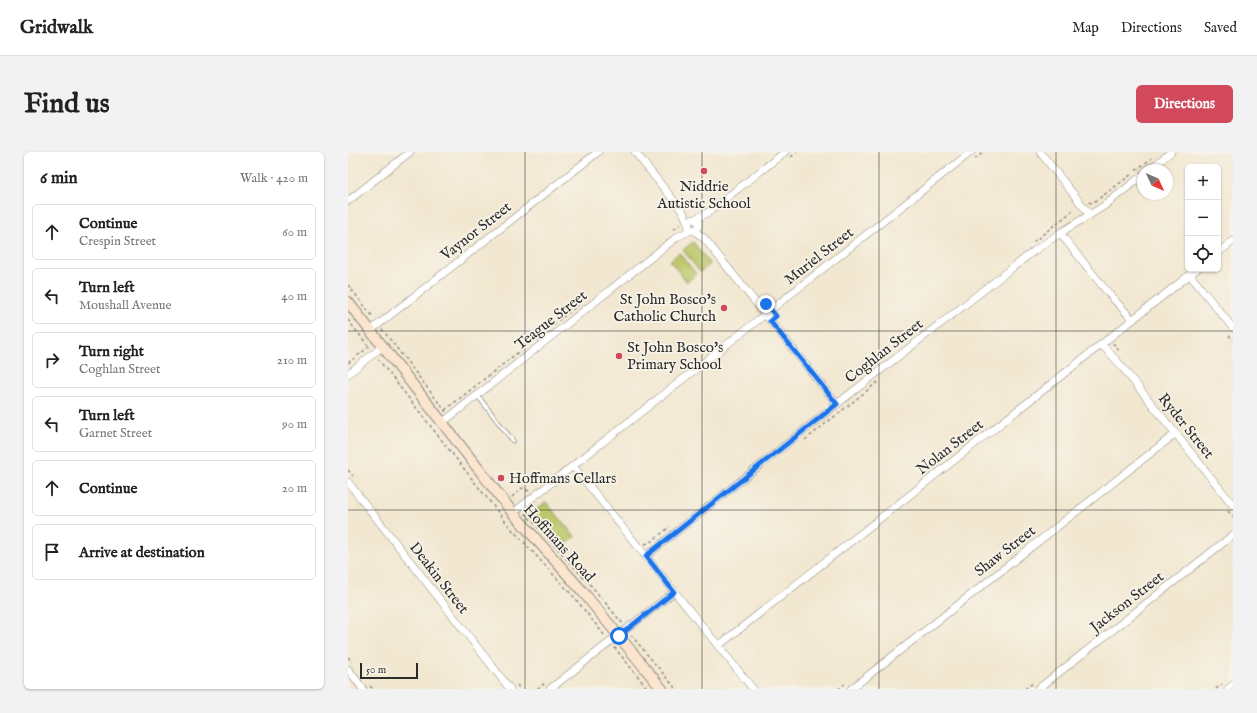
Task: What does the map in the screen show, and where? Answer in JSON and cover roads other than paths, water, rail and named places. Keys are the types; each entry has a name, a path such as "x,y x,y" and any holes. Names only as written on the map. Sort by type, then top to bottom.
{"main road":[{"name":"Hoffmans Road","path":"348,302 374,328 383,346 446,420 513,514 583,592 662,689"}],"street":[{"path":"348,201 410,152"},
{"name":"Vaynor Street","path":"374,328 598,152"},
{"path":"635,152 837,404"},
{"name":"Teague Street","path":"446,420 785,152"},
{"name":"Muriel Street","path":"513,514 971,152"},
{"path":"1040,152 1090,215"},
{"path":"1156,164 1171,152"},
{"name":"Coghlan Street","path":"649,554 837,404 1034,251 1104,206 1137,180"},
{"path":"1060,233 1130,321"},
{"path":"1221,251 1233,241"},
{"name":"Nolan Street","path":"718,646 1193,272"},
{"path":"1190,274 1233,328"},
{"name":"Ryder Street","path":"1103,343 1121,360 1176,434 1233,505"},
{"path":"348,374 383,346"},
{"name":"Shaw Street","path":"851,689 1176,434"},
{"path":"573,466 649,554 674,592 753,689"},
{"name":"Deakin Street","path":"348,482 510,689"},
{"name":"Jackson Street","path":"1038,689 1233,535"},
{"path":"550,689 674,592"},
{"path":"348,669 363,689"},
{"path":"1228,689 1233,685"}],"lane":[{"path":"477,395 513,440"}],"place":[{"name":"Niddrie Autistic School","path":"704,171"},
{"name":"St John Bosco's Catholic Church","path":"724,308"},
{"name":"St John Bosco's Primary School","path":"619,356"},
{"name":"Hoffmans Cellars","path":"501,478"}]}
